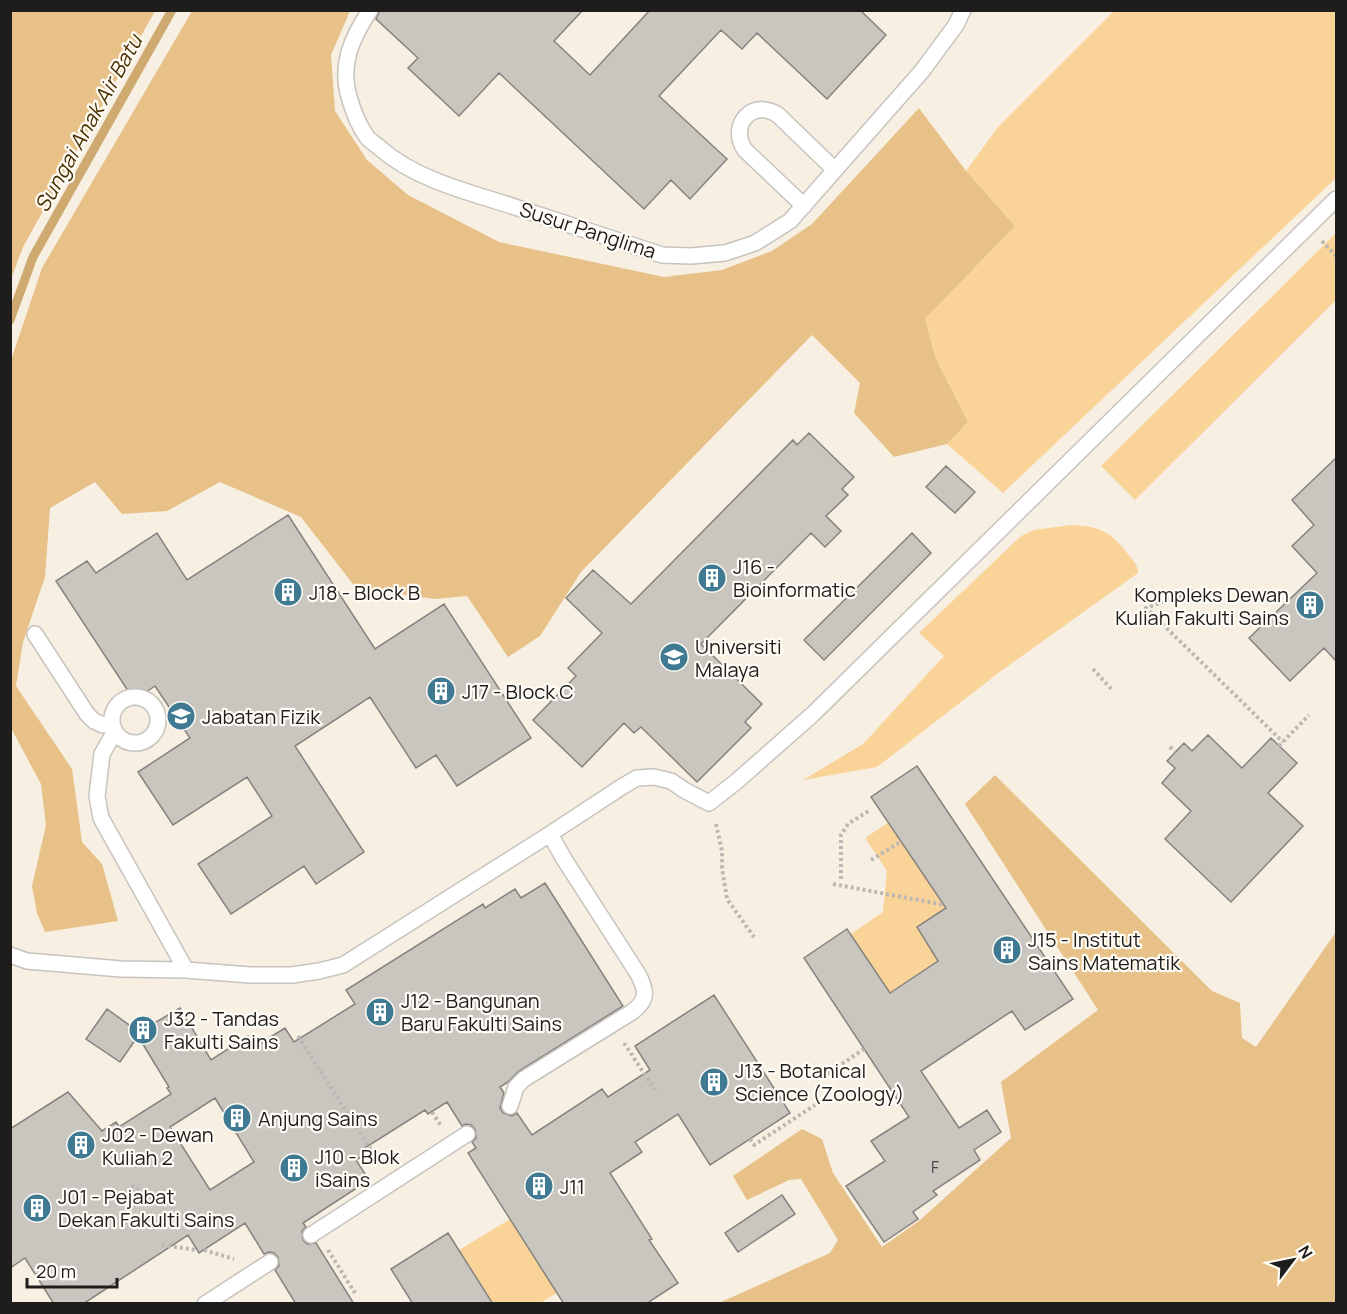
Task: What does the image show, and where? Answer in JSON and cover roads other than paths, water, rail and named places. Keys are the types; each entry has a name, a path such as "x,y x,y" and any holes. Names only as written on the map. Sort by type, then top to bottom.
{"lane":[{"name":"Susur Panglima","path":"370,10 358,29 347,55 345,72 348,94 355,117 368,138 388,155 418,173 460,189 662,255 691,256 725,253 755,243 790,221 922,71 956,25 963,10"},
{"path":"804,206 741,143 740,125 747,116 762,109 771,111 835,170"},
{"path":"10,955 27,961 121,969 186,970 250,975 292,975 319,971 343,965 637,778 654,777 671,781 709,802 737,781 813,714 1336,199"},
{"path":"35,634 87,714 94,721 113,726 100,763 96,796 101,818 186,970"},
{"path":"510,1106 516,1087 525,1079 632,1012 645,997 645,987 638,974 550,834"},
{"path":"311,1235 467,1134"},
{"path":"205,1304 270,1262"}],"waterway":[{"name":"Sungai Anak Air Batu","path":"10,320 33,257 172,10"}],"place":[{"name":"J16 - Bioinformatic","path":"712,578"},
{"name":"J18 - Block B","path":"288,592"},
{"name":"Kompleks Dewan Kuliah Fakulti Sains","path":"1310,605"},
{"name":"Universiti Malaya","path":"674,657"},
{"name":"J17 - Block C","path":"441,691"},
{"name":"Jabatan Fizik","path":"181,716"},
{"name":"J15 - Institut Sains Matematik","path":"1007,950"},
{"name":"J12 - Bangunan Baru Fakulti Sains","path":"380,1012"},
{"name":"J32 - Tandas Fakulti Sains","path":"143,1030"},
{"name":"J13 - Botanical Science (Zoology)","path":"714,1082"},
{"name":"Anjung Sains","path":"237,1118"},
{"name":"J02 - Dewan Kuliah 2","path":"81,1145"},
{"name":"J10 - Blok iSains","path":"294,1168"},
{"name":"J11","path":"539,1186"},
{"name":"J01 - Pejabat Dekan Fakulti Sains","path":"37,1208"}]}
